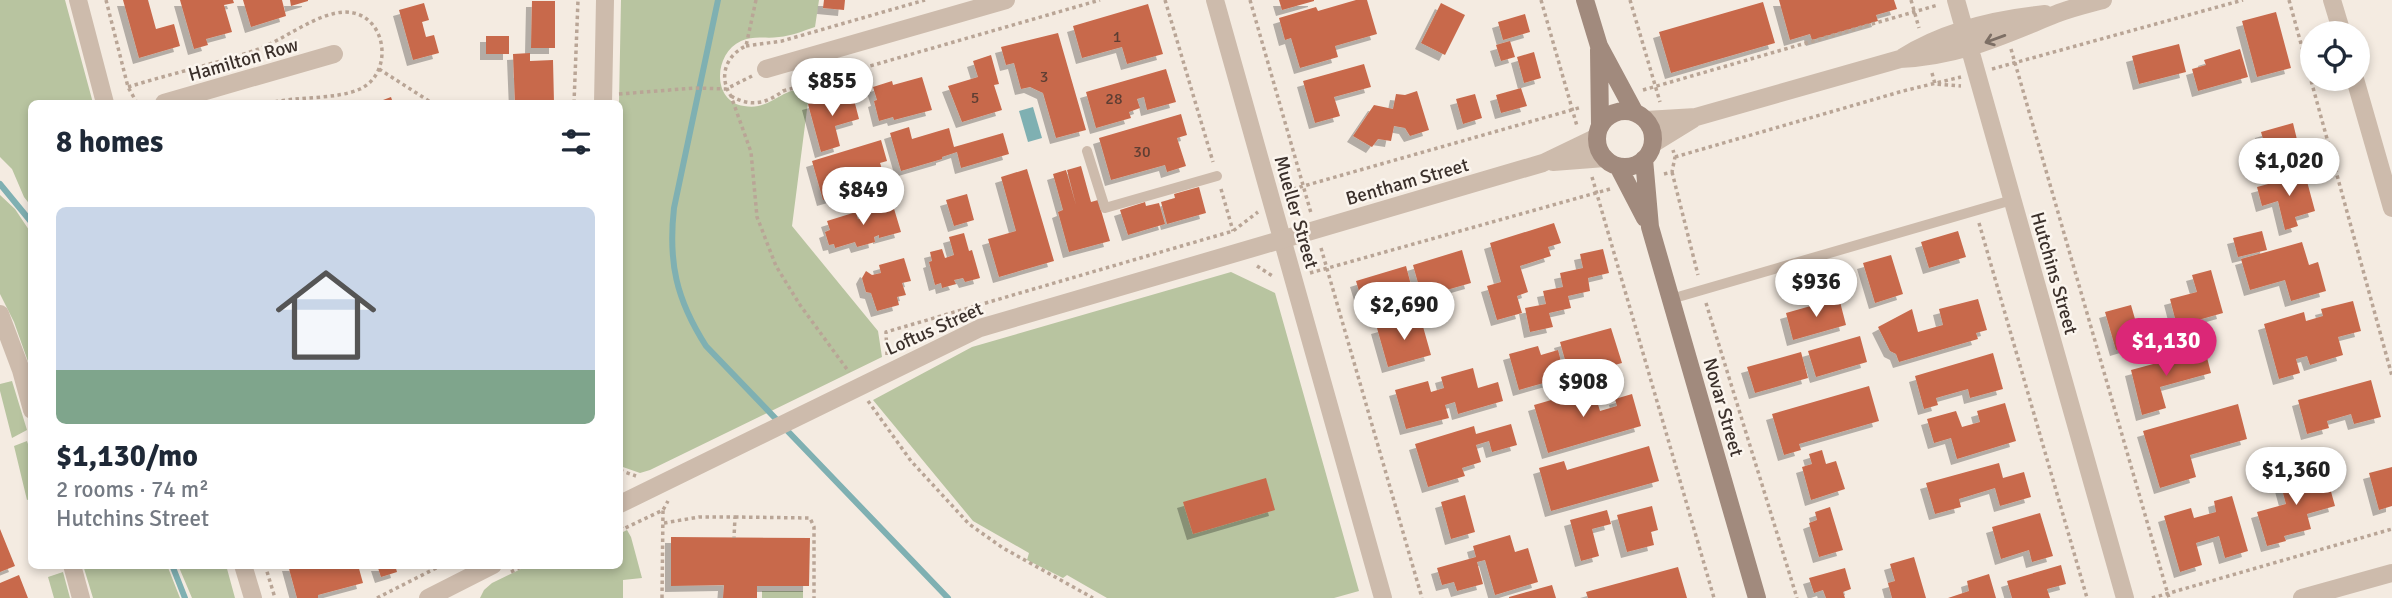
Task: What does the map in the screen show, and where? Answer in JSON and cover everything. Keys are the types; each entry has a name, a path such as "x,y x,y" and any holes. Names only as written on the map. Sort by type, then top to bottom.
{"main road":[{"name":"Novar Street","path":"1585,0 1599,46 1625,94 1653,131 1662,132"},
{"name":"Novar Street","path":"1599,46 1598,148 1637,182 1757,598"},
{"path":"1641,116 1625,111 1615,112 1607,117 1598,148 1632,165 1644,159 1662,132"},
{"name":"Novar Street","path":"1637,182 1644,159"}],"street":[{"path":"78,0 104,100"},
{"path":"603,99 606,0"},
{"path":"766,69 1006,0"},
{"name":"Mueller Street","path":"1215,0 1383,598"},
{"path":"1925,51 1969,48 2058,13 2103,0"},
{"path":"2332,0 2338,21"},
{"name":"Hutchins Street","path":"1948,2 1964,29 2125,598"},
{"path":"1662,132 1696,117 1925,51 1964,29 2018,17 2058,13"},
{"name":"Hamilton Row","path":"174,100 334,54"},
{"path":"2358,91 2392,208"},
{"name":"Bentham Street","path":"1283,239 1598,148"},
{"name":"Loftus Street","path":"623,502 980,328 1283,239"},
{"path":"0,314 28,395"},
{"path":"73,569 82,598"},
{"path":"244,569 253,598"},
{"path":"428,598 485,569"},
{"path":"2302,598 2392,573"}],"lane":[{"path":"1087,151 1105,208 1217,176"},
{"path":"1671,299 2012,200"}],"path":[{"path":"106,0 128,87 135,100"},
{"path":"574,100 578,0"},
{"path":"746,46 756,0"},
{"path":"852,375 800,305 776,267 757,217 751,152 726,89 724,77 728,61 734,52 746,46 782,41 925,0"},
{"path":"731,96 740,101 762,102 783,91 1100,0"},
{"path":"1165,0 1233,231"},
{"path":"1250,0 1422,598"},
{"path":"1541,0 1572,110 1598,148 1597,193 1714,598"},
{"path":"1630,0 1655,87 1662,132 1675,157 1672,172 1702,289 1797,598"},
{"path":"1911,0 1935,83 1966,86"},
{"path":"2289,0 2392,376"},
{"path":"1625,94 1948,2"},
{"path":"128,87 258,49 323,18 346,12 357,14 376,30 383,42 383,56 372,82 358,90 290,100"},
{"path":"2007,35 2169,596"},
{"path":"379,69 427,100"},
{"path":"603,99 695,88 726,89 766,69"},
{"path":"1271,195 1600,101"},
{"path":"1252,264 1262,267 1278,281 1672,172"},
{"path":"1975,211 2087,598"},
{"path":"866,398 911,461 969,524 1003,548 1093,598"},
{"path":"662,598 663,510"},
{"path":"664,523 699,517 810,517 814,527 814,598"},
{"path":"734,538 735,517"},
{"path":"2152,598 2169,596 2392,528"},
{"path":"266,569 275,598"},
{"path":"377,598 434,569"}],"green space":[{"path":"0,0 65,0 92,100 28,100 28,202 12,169 0,157"},
{"path":"621,0 819,0 815,27 774,38 746,39 732,47 721,66 721,86 733,102 750,107 810,86 792,226 878,331 882,357 640,473 623,467 623,100 619,100"},
{"path":"0,195 15,209 28,228 28,362 14,322 0,294"},
{"path":"1231,272 1275,293 1359,591 1334,598 1107,598 1067,575 1063,578 1027,560 1029,553 973,521 873,400 972,347"},
{"path":"12,381 27,430 12,438 0,384"},
{"path":"27,441 28,444 27,500 14,446"},
{"path":"627,530 642,578 623,580 623,598 480,598 492,583 521,569 623,569 623,532"},
{"path":"84,569 169,569 180,598 93,598"},
{"path":"180,569 227,569 235,598 192,598"},
{"path":"63,572 70,598 54,598 48,577"},
{"path":"762,591 803,591 803,598 762,598"}],"water":[{"path":"1033,107 1042,138 1028,142 1019,111"}],"building":[{"path":"123,0 148,0 156,29 174,24 180,46 139,58"},
{"path":"180,0 233,0 234,3 224,5 232,32 206,39 208,45 194,49"},
{"path":"243,0 282,0 286,16 251,27"},
{"path":"290,0 308,0 308,1 291,6"},
{"path":"824,0 845,0 844,10 823,8"},
{"path":"1279,0 1314,0 1314,1 1282,10"},
{"path":"1356,0 1367,0 1377,34 1335,46 1338,57 1300,68 1291,38 1285,40 1279,18 1316,7 1318,11"},
{"path":"1779,0 1894,0 1897,9 1876,15 1878,21 1812,40 1810,34 1790,40"},
{"path":"532,1 555,1 555,48 531,48"},
{"path":"1763,2 1775,43 1671,73 1659,32"},
{"path":"424,3 429,20 422,22 426,37 434,35 439,53 413,60 399,10"},
{"path":"1441,3 1465,15 1445,55 1421,43"},
{"path":"1148,4 1163,54 1127,64 1122,47 1082,58 1073,26"},
{"path":"2276,12 2291,68 2257,77 2242,21"},
{"path":"1525,14 1530,32 1503,40 1498,22"},
{"path":"1058,33 1086,130 1056,138 1043,93 1030,87 1021,89 1014,63 1006,65 1001,47"},
{"path":"486,36 509,36 509,54 486,54"},
{"path":"1510,41 1515,57 1501,61 1496,45"},
{"path":"2179,44 2186,72 2139,84 2132,56"},
{"path":"2240,49 2248,77 2198,91 2192,69 2206,65 2204,60"},
{"path":"1534,52 1541,78 1524,83 1517,57"},
{"path":"530,53 530,61 553,60 554,100 515,100 513,54"},
{"path":"991,55 999,84 994,85 1002,110 962,122 948,86 978,77 973,61"},
{"path":"1364,64 1371,87 1334,97 1340,116 1315,123 1303,81"},
{"path":"1166,69 1176,102 1147,110 1144,97 1137,99 1140,108 1129,112 1131,118 1096,128 1086,92"},
{"path":"922,77 932,110 879,121 873,87"},
{"path":"1521,88 1527,106 1501,113 1496,95"},
{"path":"1417,91 1429,130 1410,136 1405,128 1394,126 1391,141 1378,139 1372,147 1353,136 1374,105 1393,109 1396,94 1405,95"},
{"path":"852,92 859,119 835,126 840,146 821,152 808,104"},
{"path":"1475,94 1482,118 1463,124 1456,99"},
{"path":"1181,114 1187,135 1177,138 1186,166 1167,172 1165,165 1111,180 1099,138"},
{"path":"2293,123 2300,152 2269,160 2261,132"},
{"path":"909,127 912,139 949,128 954,147 1003,133 1009,154 961,168 957,152 901,171 890,133"},
{"path":"881,140 887,161 880,163 886,182 823,200 812,161"},
{"path":"1081,166 1091,202 1098,200 1110,241 1069,252 1058,212 1063,210 1053,174 1066,170 1076,205 1067,170"},
{"path":"1027,169 1054,261 999,277 988,239 1016,231 1001,177"},
{"path":"2305,174 2315,211 2295,217 2298,226 2285,230 2278,201 2262,206 2257,187"},
{"path":"1199,187 1206,213 1167,224 1161,202 1175,198 1174,194"},
{"path":"967,194 974,220 954,226 946,200"},
{"path":"892,202 901,232 879,238 879,235 874,237 875,242 857,247 855,242 835,248 834,244 829,245 825,232 830,230 827,221 856,212 858,219 865,217 863,211"},
{"path":"1145,202 1146,206 1159,203 1165,224 1128,235 1120,210"},
{"path":"1554,223 1561,243 1548,247 1551,256 1520,266 1528,292 1517,296 1522,313 1497,320 1487,286 1501,282 1490,243"},
{"path":"1958,231 1966,257 1929,268 1921,242"},
{"path":"2262,231 2267,250 2238,257 2233,238"},
{"path":"964,233 980,278 965,282 963,278 954,280 956,284 942,288 941,283 935,285 929,262 932,261 930,252 942,249 945,258 954,255 949,237"},
{"path":"2302,242 2309,265 2318,262 2326,291 2291,301 2285,280 2250,290 2241,259"},
{"path":"1603,249 1609,273 1588,278 1590,291 1568,296 1571,308 1549,313 1553,327 1530,332 1525,308 1546,304 1543,291 1563,287 1560,273 1583,268 1580,254"},
{"path":"1462,250 1471,283 1422,297 1413,265"},
{"path":"1891,255 1903,294 1875,303 1863,263"},
{"path":"904,258 911,281 902,283 906,295 897,297 899,305 877,311 871,293 866,292 862,278 866,271 872,275 881,273 879,265"},
{"path":"1406,266 1415,300 1366,314 1356,281"},
{"path":"2211,270 2223,313 2177,326 2170,299 2197,292 2192,275"},
{"path":"1839,298 1846,325 1793,340 1786,313"},
{"path":"1978,299 1987,330 1976,333 1978,339 1899,362 1878,327 1912,309 1918,332 1943,325 1939,309"},
{"path":"2353,301 2361,331 2338,337 2343,355 2310,365 2307,356 2296,359 2300,373 2279,379 2264,324 2304,312 2306,321 2323,316 2321,309"},
{"path":"2131,305 2141,340 2155,335 2160,351 2140,357 2136,344 2116,350 2105,312"},
{"path":"1420,316 1431,355 1388,367 1377,328"},
{"path":"1611,328 1622,363 1569,374 1560,342"},
{"path":"1860,336 1867,362 1816,377 1808,351"},
{"path":"1538,346 1541,355 1558,350 1565,377 1519,390 1509,354"},
{"path":"2205,350 2211,373 2160,387 2166,408 2142,415 2131,370"},
{"path":"1801,352 1808,378 1755,393 1747,367"},
{"path":"1993,353 2003,389 1970,398 1968,389 1936,398 1938,405 1924,409 1915,376"},
{"path":"1473,368 1478,388 1498,382 1503,401 1458,414 1455,402 1445,405 1449,418 1406,429 1395,390 1428,381 1431,392 1444,388 1441,377"},
{"path":"2371,380 2381,417 2354,424 2351,414 2327,421 2329,428 2307,434 2298,400"},
{"path":"1869,386 1879,421 1799,444 1801,450 1784,455 1772,414"},
{"path":"1593,388 1600,411 1617,406 1615,399 1632,394 1641,426 1548,453 1534,405"},
{"path":"2005,403 2016,441 1957,459 1951,438 1934,443 1927,419 1956,411 1962,427 1980,422 1977,411"},
{"path":"2238,404 2247,439 2190,455 2196,477 2160,488 2143,431"},
{"path":"1511,424 1517,445 1492,452 1489,441 1476,445 1481,462 1462,468 1465,476 1428,487 1415,444 1474,426 1476,434"},
{"path":"1649,446 1659,481 1551,511 1539,468 1564,461 1567,470"},
{"path":"1822,450 1826,464 1836,461 1845,489 1811,500 1802,467 1812,464 1809,454"},
{"path":"1999,463 2003,478 2024,472 2031,497 2000,506 1995,488 1959,499 1961,507 1935,514 1926,483"},
{"path":"2392,467 2392,506 2379,510 2369,473"},
{"path":"2325,470 2335,506 2307,514 2311,529 2284,536 2286,541 2267,546 2257,512 2286,504 2280,482"},
{"path":"1266,478 1275,510 1193,534 1183,502"},
{"path":"1465,495 1475,532 1451,539 1441,502"},
{"path":"2232,496 2248,551 2225,558 2219,536 2196,543 2202,565 2180,572 2164,516 2191,508 2194,518 2216,512 2214,501"},
{"path":"1652,506 1658,530 1651,532 1654,545 1627,552 1617,515"},
{"path":"1830,507 1843,550 1819,557 1809,523 1817,520 1815,512"},
{"path":"1607,510 1611,524 1592,529 1599,556 1581,561 1570,520"},
{"path":"2040,513 2053,556 2032,562 2029,550 2001,559 1992,527"},
{"path":"0,529 15,566 0,572"},
{"path":"1510,535 1515,552 1528,548 1538,582 1495,595 1485,560 1477,562 1483,584 1457,591 1454,582 1442,585 1437,568 1476,557 1473,546"},
{"path":"671,537 810,538 809,586 757,586 757,598 723,598 724,585 671,586"},
{"path":"1914,557 1926,598 1892,598 1888,583 1895,581 1890,564"},
{"path":"2061,565 2066,584 2047,589 2050,598 2012,598 2007,581"},
{"path":"1678,567 1687,598 1588,598 1586,592"},
{"path":"1845,568 1851,589 1843,592 1845,598 1826,598 1823,590 1814,593 1809,578"},
{"path":"289,569 359,569 363,583 318,595 318,598 297,598"},
{"path":"378,569 396,569 397,572 381,577"},
{"path":"1989,574 1996,598 1948,598 1969,591 1967,581"},
{"path":"19,575 28,598 0,598 0,583"},
{"path":"1552,585 1556,598 1509,598 1509,597"}],"waterway":[{"path":"718,0 674,208 672,246 681,296 706,346 948,598"},
{"path":"0,184 28,218"},
{"path":"174,569 185,598"}]}
